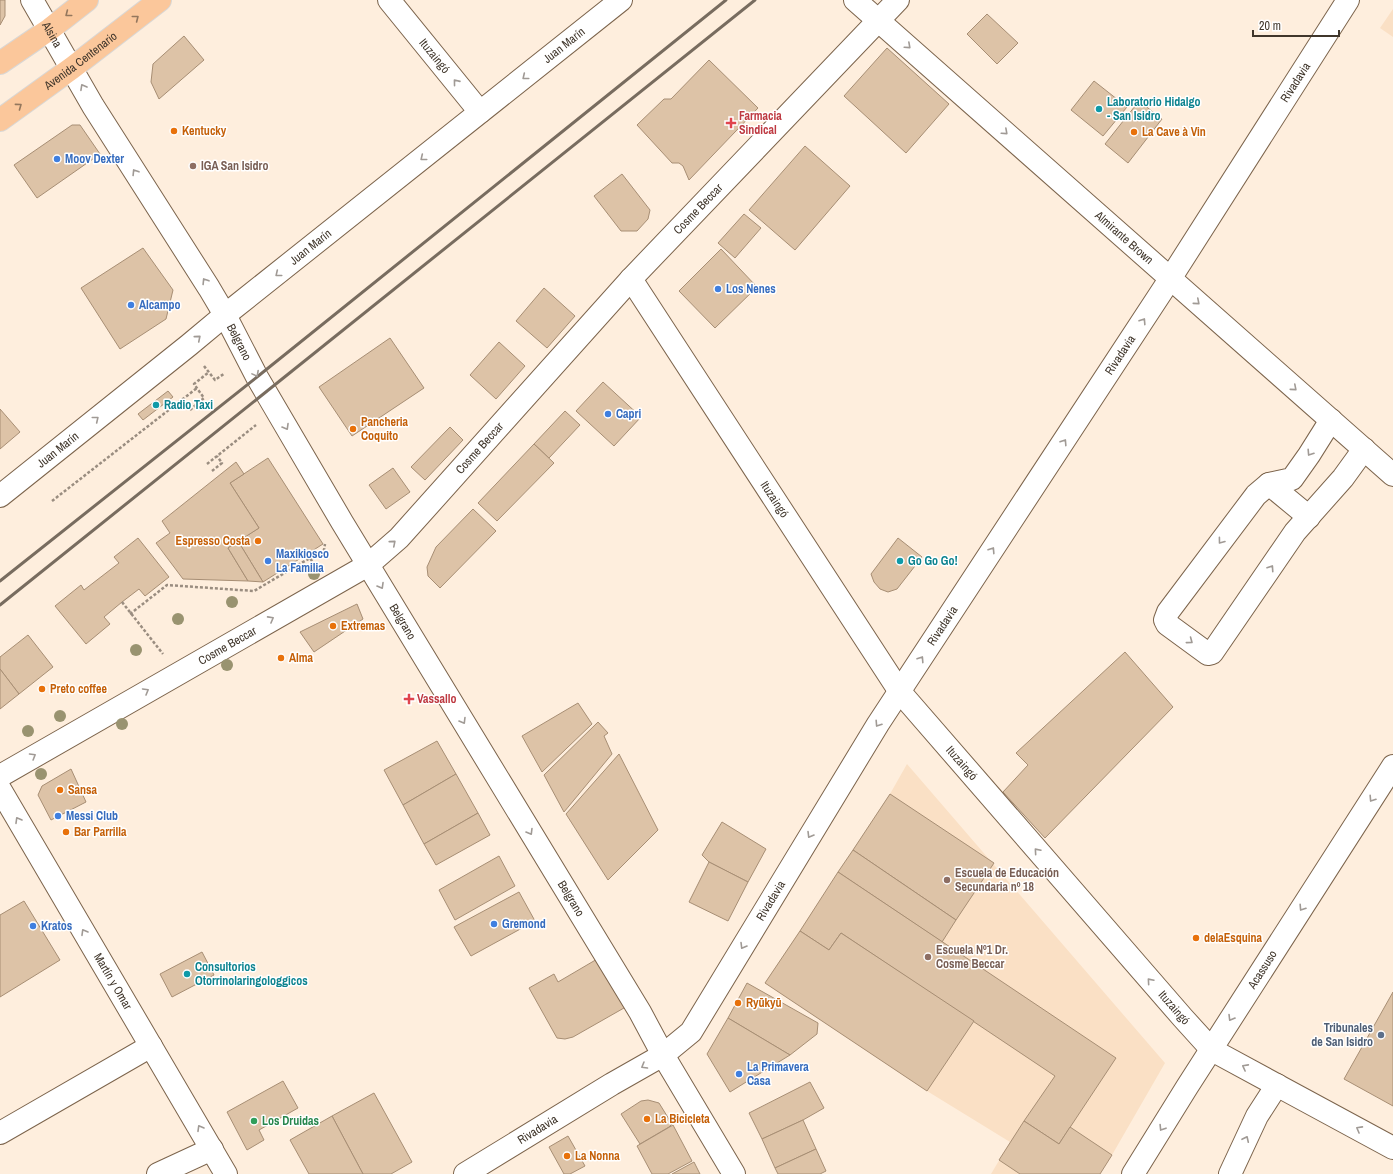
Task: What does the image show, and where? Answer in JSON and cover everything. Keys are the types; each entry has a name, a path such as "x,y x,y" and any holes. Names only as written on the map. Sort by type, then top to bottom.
{"main road":[{"path":"0,63 50,29 87,0"},
{"name":"Avenida Centenario","path":"0,120 72,68 160,0"}],"street":[{"name":"Alsina","path":"32,0 72,68"},
{"name":"Ituzaingó","path":"389,0 480,112"},
{"name":"Juan Marín","path":"0,496 621,0"},
{"name":"Almirante Brown","path":"855,0 1393,475"},
{"name":"Cosme Beccar","path":"0,776 368,564 399,538 631,279 898,0"},
{"name":"Rivadavia","path":"465,1174 612,1084 663,1055 691,1032 878,724 1170,279 1348,0"},
{"name":"Belgrano","path":"72,68 94,106 225,315 276,410 640,1012 663,1055 734,1174"},
{"name":"Ituzaingó","path":"631,279 900,692 1183,1018 1212,1050 1393,1148"},
{"path":"1331,420 1292,479 1269,484 1256,495 1168,612 1166,620 1167,624 1208,654 1212,654 1295,532 1344,478 1364,449"},
{"path":"1269,484 1309,517"},
{"name":"Acassuso","path":"1133,1174 1187,1087 1393,766"},
{"name":"Martín y Omar","path":"0,788 226,1174"},
{"path":"0,1133 151,1046"},
{"path":"1230,1174 1257,1116 1277,1085"},
{"path":"158,1174 212,1149"}],"path":[{"path":"190,410 204,398 194,384 209,372"},
{"path":"52,501 197,388"},
{"path":"207,464 276,410"},
{"path":"212,471 222,463 217,456"},
{"path":"130,614 168,586 254,591 310,558 327,588"},
{"path":"122,602 145,631"}],"shaded area":[{"path":"1393,9 1393,37 1380,28"},
{"name":"Escuela Nº1 Dr. Cosme Beccar","path":"907,764 1165,1063 1100,1174 991,1174 1010,1142 927,1091 765,983 890,794"}],"building":[{"path":"0,0 5,0 5,16 0,25"},
{"path":"987,14 1018,43 997,64 967,34"},
{"path":"184,36 204,60 159,99 151,82 153,64"},
{"path":"887,48 949,104 906,153 844,96"},
{"path":"709,60 758,108 689,180 683,166 679,163 672,163 637,125 664,99 671,99"},
{"name":"Laboratorio Hidalgo - San Isidro","path":"1094,81 1127,107 1103,136 1071,110"},
{"name":"La Cave à Vin","path":"1139,101 1162,119 1128,163 1105,144"},
{"name":"Moov Dexter","path":"72,125 80,125 100,154 37,198 14,165"},
{"path":"805,146 850,186 795,250 749,210"},
{"path":"622,174 650,210 648,219 637,231 621,231 594,196"},
{"path":"744,214 761,228 735,258 718,243"},
{"name":"Alcampo","path":"143,248 173,290 166,319 120,349 81,288"},
{"name":"Los Nenes","path":"721,249 757,287 715,328 679,291"},
{"path":"544,288 575,316 547,348 516,321"},
{"path":"390,338 424,388 352,436 319,387"},
{"path":"499,342 525,366 496,399 470,375"},
{"name":"Capri","path":"603,382 641,417 614,446 576,411"},
{"name":"Radio Taxi","path":"168,391 173,397 143,420 138,414"},
{"path":"0,409 20,432 0,449"},
{"path":"565,411 580,425 549,458 534,444"},
{"path":"450,427 463,440 425,480 411,467"},
{"path":"534,444 554,463 497,521 478,503"},
{"path":"268,458 323,544 263,582 238,541 259,528 230,483"},
{"path":"236,462 244,474 230,483 259,528 228,548 248,581 183,579 156,543 170,533 162,521"},
{"path":"393,468 410,492 386,509 369,485"},
{"path":"473,509 496,531 440,588 428,576 427,567 436,547"},
{"path":"138,538 169,577 145,596 139,589 122,602 104,617 110,624 86,644 55,606 81,585 84,590 119,563 114,557"},
{"name":"Go Go Go!","path":"898,538 922,557 897,589 888,592 880,589 874,582 871,574"},
{"path":"238,541 263,582 248,581 228,548"},
{"name":"Extremas","path":"357,604 363,619 314,652 300,632"},
{"path":"28,635 53,667 19,694 0,669 0,657"},
{"path":"1125,652 1173,707 1045,838 1003,792 1028,765 1016,753"},
{"path":"0,669 19,694 0,709"},
{"path":"578,703 592,724 542,772 522,736"},
{"path":"598,722 608,733 604,736 612,754 564,812 544,775"},
{"path":"437,741 456,774 403,805 384,770"},
{"path":"619,754 658,830 608,880 566,814"},
{"name":"Sansa","path":"71,769 86,802 51,820 38,795 42,786"},
{"path":"456,774 478,813 424,844 403,805"},
{"path":"890,794 994,863 956,920 853,850"},
{"path":"478,813 490,835 436,865 424,844"},
{"path":"722,822 766,849 748,882 709,862 702,855"},
{"path":"853,850 956,920 942,942 838,872"},
{"path":"499,856 515,886 455,920 439,890"},
{"path":"709,862 748,882 728,921 689,902"},
{"path":"838,872 1116,1058 1059,1144 1024,1121 1055,1076 841,933 829,950 800,931"},
{"name":"Gremond","path":"519,892 535,921 471,956 454,927"},
{"path":"24,901 60,960 0,997 0,915"},
{"path":"800,931 829,950 841,933 974,1021 927,1091 765,983"},
{"name":"Consultorios Otorrinolaringologgicos","path":"202,952 214,975 172,997 160,974"},
{"path":"604,955 631,1004 573,1037 565,1039 557,1038 529,988 554,974 558,982"},
{"path":"747,983 818,1023 817,1034 790,1055 728,1018"},
{"name":"Tribunales de San Isidro","path":"1393,992 1393,1106 1344,1079"},
{"name":"La Primavera Casa","path":"728,1018 790,1055 730,1092 707,1054"},
{"name":"Los Druidas","path":"283,1081 298,1108 259,1130 264,1140 247,1150 227,1112"},
{"path":"810,1082 824,1108 803,1120 762,1139 749,1113"},
{"path":"374,1093 412,1162 391,1174 363,1174 332,1116"},
{"name":"La Bicicleta","path":"648,1100 659,1103 672,1124 640,1144 621,1114 641,1101"},
{"path":"332,1116 363,1174 309,1174 290,1140"},
{"path":"803,1120 816,1149 775,1168 762,1139"},
{"path":"1024,1121 1059,1144 1070,1127 1112,1155 1100,1174 1020,1174 999,1160"},
{"path":"673,1125 692,1161 668,1174 652,1174 637,1146"},
{"name":"La Nonna","path":"568,1136 585,1166 570,1174 564,1174 549,1147"},
{"path":"816,1149 826,1171 820,1174 778,1174 775,1168"},
{"path":"694,1162 700,1174 672,1174"}],"railway":[{"path":"0,581 257,377 726,0"},
{"path":"0,605 755,0"}],"place":[{"name":"Laboratorio Hidalgo - San Isidro","path":"1099,109"},
{"name":"Farmacia Sindical","path":"731,123"},
{"name":"Kentucky","path":"174,131"},
{"name":"La Cave à Vin","path":"1134,132"},
{"name":"Moov Dexter","path":"57,159"},
{"name":"IGA San Isidro","path":"193,166"},
{"name":"Los Nenes","path":"718,289"},
{"name":"Alcampo","path":"131,305"},
{"name":"Radio Taxi","path":"156,405"},
{"name":"Capri","path":"608,414"},
{"name":"Pancheria Coquito","path":"353,429"},
{"name":"Espresso Costa","path":"258,541"},
{"name":"Maxikiosco La Familia","path":"268,561"},
{"name":"Go Go Go!","path":"900,561"},
{"name":"Extremas","path":"333,626"},
{"name":"Alma","path":"281,658"},
{"name":"Preto coffee","path":"42,689"},
{"name":"Vassallo","path":"409,699"},
{"name":"Sansa","path":"60,790"},
{"name":"Messi Club","path":"58,816"},
{"name":"Bar Parrilla","path":"66,832"},
{"name":"Escuela de Educación Secundaria nº 18","path":"947,880"},
{"name":"Gremond","path":"494,924"},
{"name":"Kratos","path":"33,926"},
{"name":"delaEsquina","path":"1196,938"},
{"name":"Escuela Nº1 Dr. Cosme Beccar","path":"928,957"},
{"name":"Consultorios Otorrinolaringologgicos","path":"187,974"},
{"name":"Ryūkyū","path":"738,1003"},
{"name":"Tribunales de San Isidro","path":"1381,1035"},
{"name":"La Primavera Casa","path":"739,1074"},
{"name":"La Bicicleta","path":"647,1119"},
{"name":"Los Druidas","path":"254,1121"},
{"name":"La Nonna","path":"567,1156"}]}
